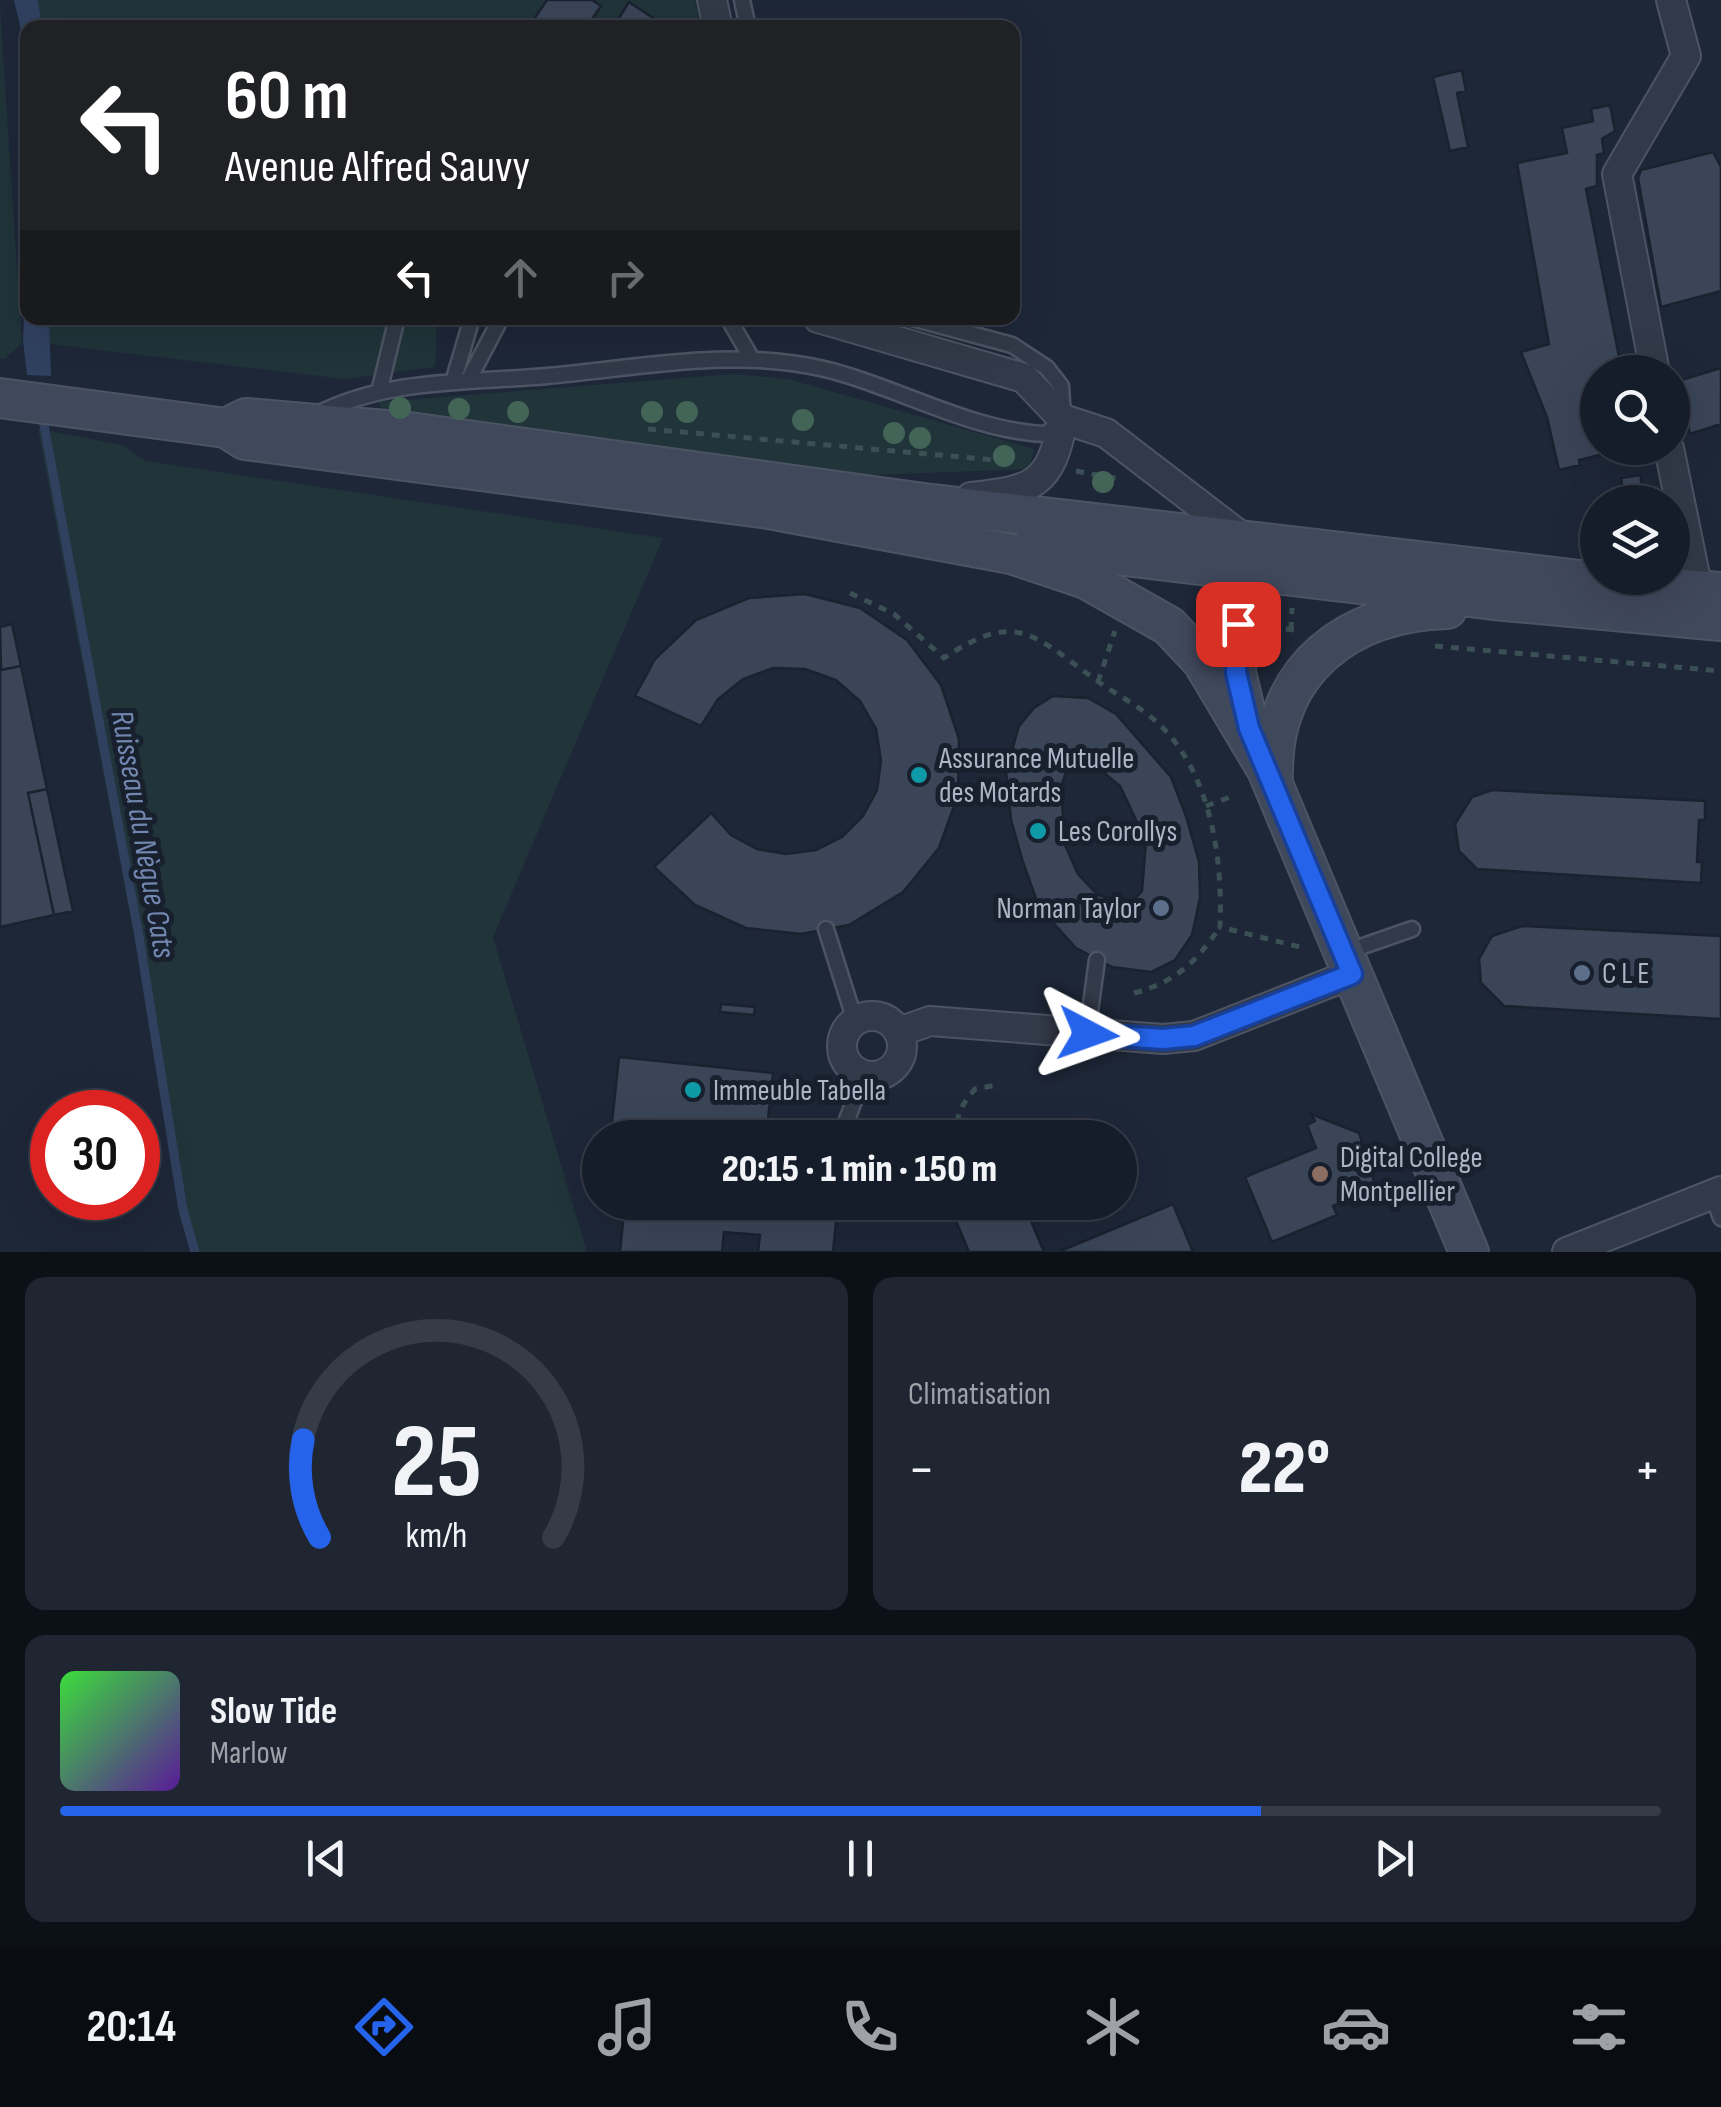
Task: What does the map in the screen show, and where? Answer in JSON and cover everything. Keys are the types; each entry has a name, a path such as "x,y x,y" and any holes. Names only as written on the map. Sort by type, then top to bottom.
{"main road":[{"path":"2,398 236,423 409,432 924,503 1242,552 1581,593 1606,583 1712,606"},
{"path":"236,423 245,440 769,509 1011,554 1086,579 1132,601 1169,626 1202,662 1273,780"},
{"path":"886,530 1158,557 1242,552 1494,600 1712,606"},
{"path":"1242,552 1236,672 1249,728 1469,1252"},
{"path":"1273,780 1273,740 1282,705 1302,670 1371,624 1409,610 1450,608 1650,624 1712,606"}],"street":[{"path":"1652,355 1618,174 1686,56 1671,0"},
{"path":"844,325 1008,370 1038,389 1063,419 1106,434 1242,552"},
{"path":"924,503 1013,494 1030,487 1050,466 1063,419"},
{"path":"1674,465 1712,606"},
{"path":"899,1032 930,1020 1163,1039 1194,1036 1348,964"},
{"path":"864,1016 884,1018 899,1032 902,1051 893,1069 864,1075 848,1065 843,1056 843,1036 864,1016"},
{"path":"1566,1252 1718,1201"}],"lane":[{"path":"379,392 395,325"},
{"path":"460,382 471,325"},
{"path":"460,382 497,325"},
{"path":"732,325 752,358"},
{"path":"236,423 307,419 379,392 752,358 851,376 1010,429 1046,434 1063,419 1062,386 1028,353 995,339 940,325"},
{"path":"826,929 855,1021"},
{"path":"1348,964 1412,930"},
{"path":"1088,1034 1097,960"},
{"path":"847,1120 864,1075"}],"path":[{"path":"850,593 894,614 944,658 996,630 1034,634 1161,726 1184,756 1206,807 1218,853 1220,927 1195,964 1163,985 1134,993"},
{"path":"1098,682 1120,618"},
{"path":"1420,648 1721,671"},
{"path":"1206,807 1236,796"},
{"path":"1220,927 1300,947"},
{"path":"957,1120 961,1106 975,1088 997,1085"}],"green space":[{"path":"38,0 695,0 699,20 41,20"},
{"path":"0,8 22,343 5,359 0,358"},
{"path":"49,325 437,325 435,367 345,379 49,344"},
{"path":"734,374 788,379 1034,449 1029,469 843,476 381,411 379,402"},
{"path":"38,429 122,445 145,461 663,538 493,937 587,1252 194,1252"}],"water":[{"path":"14,0 38,0 41,20 20,20 20,25"},
{"path":"24,325 49,325 51,376 27,375"}],"building":[{"path":"547,0 592,0 601,6 591,20 533,20"},
{"path":"629,2 656,20 622,20 619,18"},
{"path":"1462,70 1466,91 1457,93 1468,147 1450,151 1433,77"},
{"path":"1610,105 1615,131 1602,139 1604,153 1597,155 1597,186 1586,189 1619,355 1580,355 1580,465 1559,470 1547,417 1521,352 1549,344 1517,163 1567,153 1562,128 1593,121 1591,109"},
{"path":"1713,152 1721,167 1721,291 1661,307 1638,178 1641,170"},
{"path":"1721,368 1721,424 1690,434 1690,377"},
{"path":"1641,475 1641,485 1622,485 1621,478"},
{"name":"Assurance Mutuelle des Motards","path":"805,594 860,608 907,640 941,685 959,739 958,795 939,848 903,892 849,925 801,934 746,928 695,905 654,867 711,813 731,835 757,849 786,854 816,850 842,837 863,816 877,790 881,761 876,729 860,701 836,680 805,669 773,668 743,679 718,699 701,726 635,696 655,659 696,620 749,598"},
{"path":"12,624 21,666 1,670 0,627"},
{"path":"21,666 47,789 28,793 54,915 0,927 0,667 1,670"},
{"name":"Les Corollys","path":"1053,696 1088,698 1116,714 1171,777 1199,862 1200,898 1192,935 1175,960 1151,972 1112,967 1076,948 1039,907 1011,820 1006,771 1019,726 1034,708","holes":["1078,763 1097,767 1120,786 1146,841 1142,891 1131,903 1098,895 1078,874 1065,845 1061,787 1067,769"]},
{"path":"47,789 73,911 54,915 28,793"},
{"path":"1492,790 1705,801 1705,820 1699,820 1697,862 1702,862 1701,883 1477,869 1459,851 1455,824 1472,797"},
{"path":"1522,926 1721,936 1721,1019 1504,1006 1481,983 1479,959 1492,936"},
{"path":"721,1004 755,1007 754,1015 720,1012"},
{"name":"Immeuble Tabella","path":"619,1057 773,1073 768,1120 612,1120"},
{"path":"1311,1114 1359,1133 1379,1197 1353,1208 1349,1199 1333,1206 1337,1215 1272,1242 1245,1177 1316,1148 1307,1125 1315,1121"},
{"path":"1173,1204 1193,1252 1058,1252 1137,1220"},
{"path":"623,1220 836,1220 833,1252 758,1252 760,1235 724,1232 722,1252 620,1252"},
{"path":"956,1220 1031,1220 1044,1252 969,1252"}],"waterway":[{"name":"Ruisseau du Nègue Cats","path":"44,425 139,936 183,1210 195,1252"}],"place":[{"name":"Assurance Mutuelle des Motards","path":"919,775"},
{"name":"Les Corollys","path":"1038,831"},
{"name":"Norman Taylor","path":"1161,908"},
{"name":"C L E","path":"1582,973"},
{"name":"Immeuble Tabella","path":"693,1090"},
{"name":"Digital College Montpellier","path":"1320,1174"}],"route":[{"path":"1088,1034 1163,1039 1194,1036 1352,974 1249,728 1236,672 1238,624"}]}
